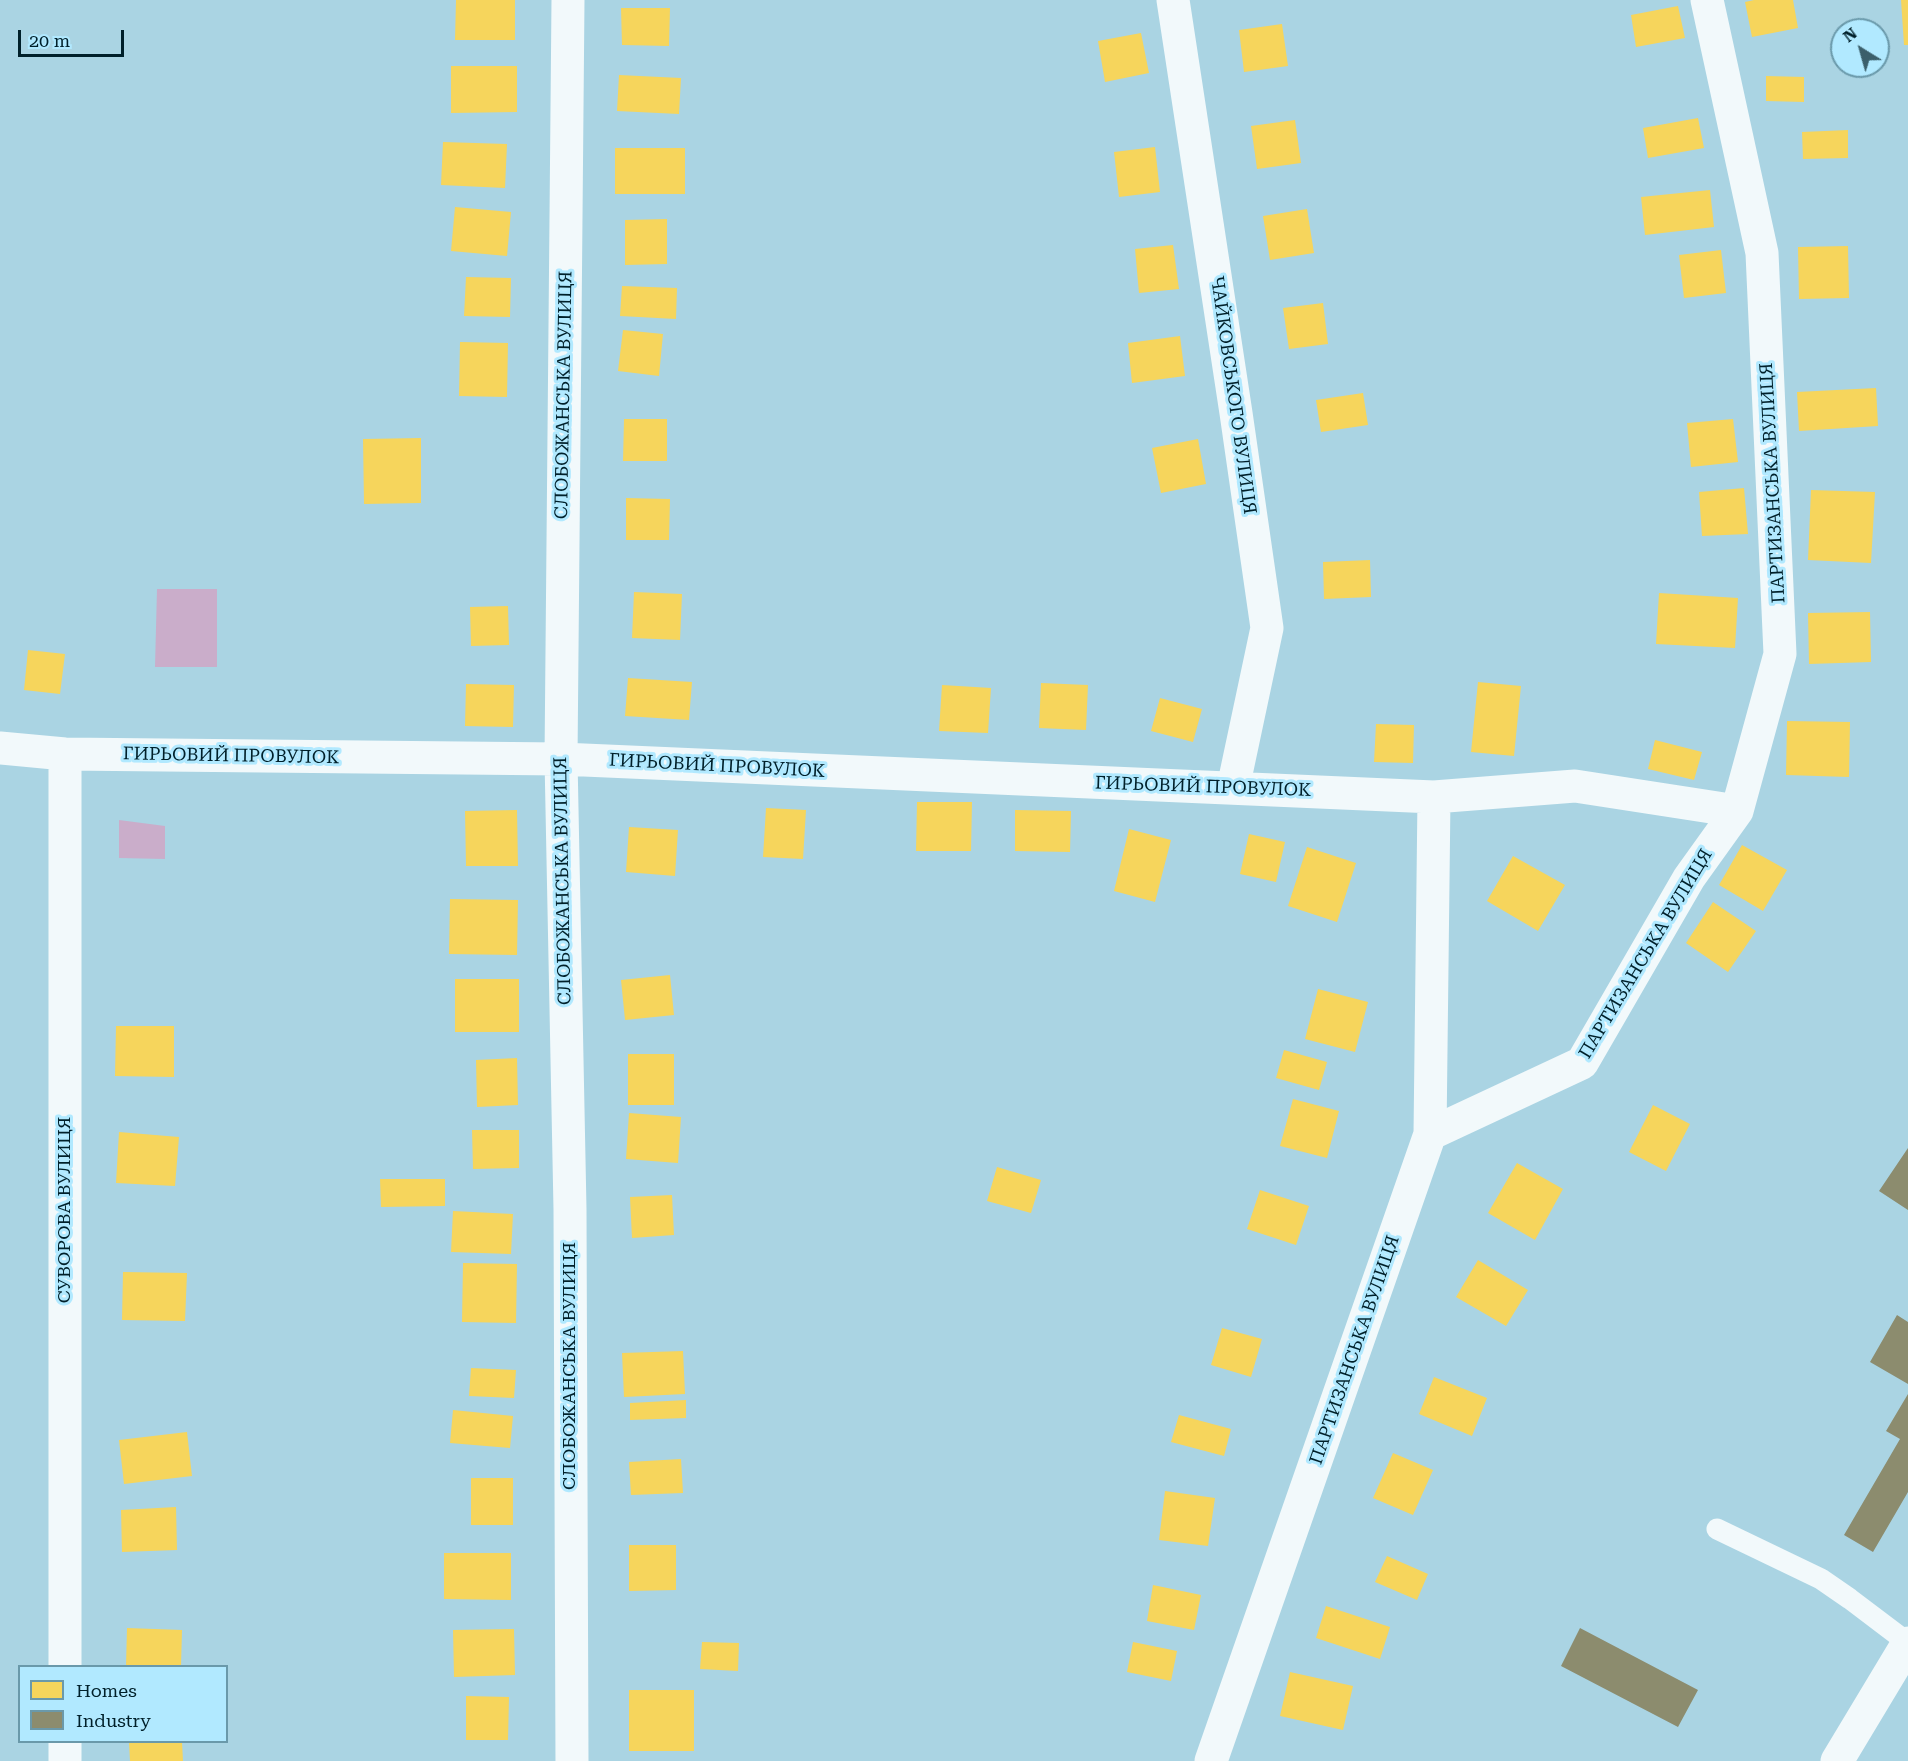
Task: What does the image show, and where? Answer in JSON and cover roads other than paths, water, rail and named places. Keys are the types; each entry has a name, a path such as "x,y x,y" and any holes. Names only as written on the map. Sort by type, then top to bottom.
{"street":[{"name":"СЛОБОЖАНСЬКА ВУЛИЦЯ","path":"568,0 561,759 570,1209 572,1761"},
{"name":"ЧАЙКОВСЬКОГО ВУЛИЦЯ","path":"1173,0 1267,628 1233,788"},
{"name":"ПАРТИЗАНСЬКА ВУЛИЦЯ","path":"1211,1761 1430,1134 1582,1063 1689,878 1737,811 1780,654 1762,253 1707,0"},
{"name":"ГИРЬОВИЙ ПРОВУЛОК","path":"0,748 65,754 561,759 1434,797 1575,786 1737,811"},
{"name":"СУВОРОВА ВУЛИЦЯ","path":"65,754 65,1665"},
{"path":"1430,1134 1434,797"},
{"path":"1837,1761 1908,1643"},
{"path":"65,1743 65,1761"}],"lane":[{"path":"1717,1528 1821,1579 1908,1643"}]}
